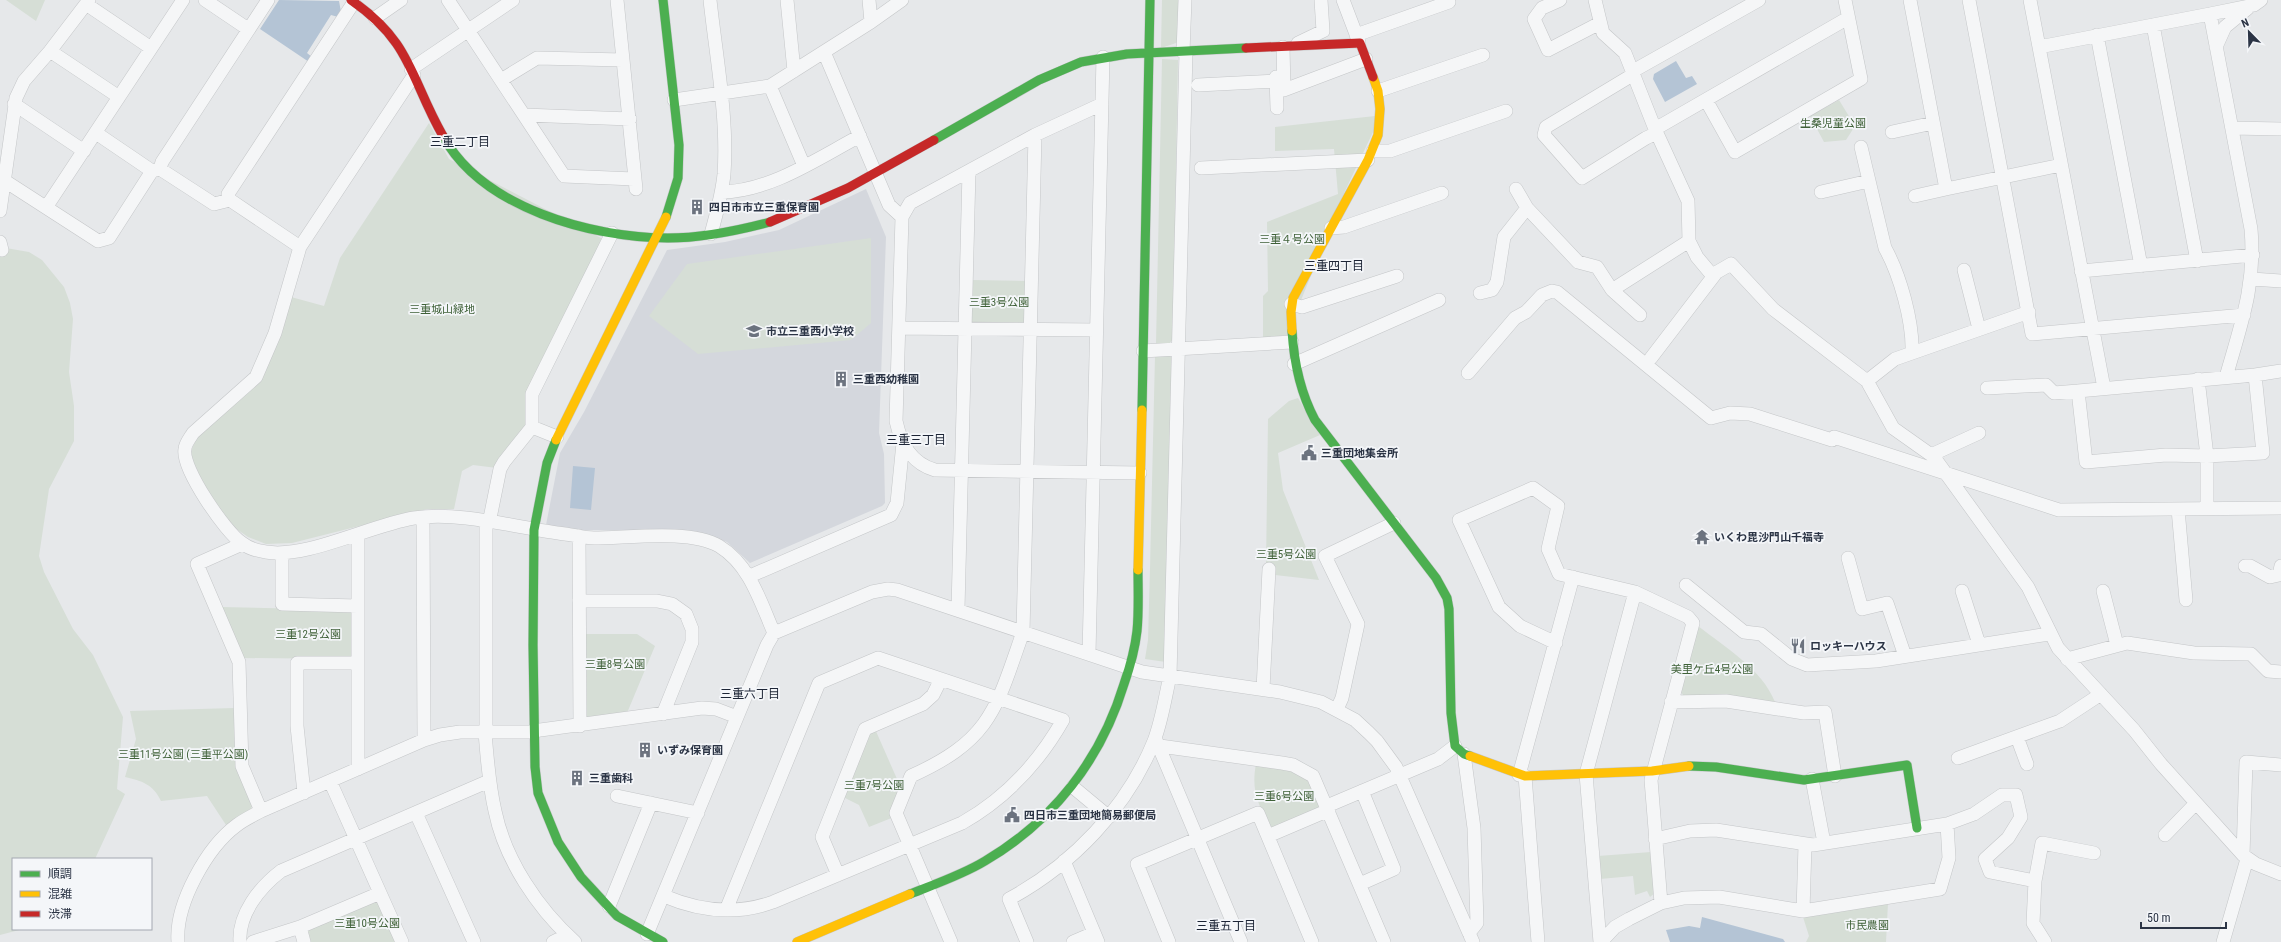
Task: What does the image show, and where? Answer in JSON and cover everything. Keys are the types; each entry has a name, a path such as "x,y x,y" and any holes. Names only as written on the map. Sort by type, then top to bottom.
{"street":[{"path":"46,206 96,133 183,0"},
{"path":"205,0 248,29"},
{"path":"5,181 46,206 98,241 109,238 162,162 268,0"},
{"path":"375,18 401,0"},
{"path":"448,0 564,176 635,184 630,119 617,0"},
{"path":"513,0 413,72 300,247 275,333 256,377 193,433 184,449 185,459 204,496 223,524 242,544 265,552 282,553 358,534 404,520 424,517 452,517 590,538 688,537 706,540 727,552 750,576 774,633"},
{"path":"663,0 679,145 678,178 670,208 657,238 557,436 543,480 534,530 533,732 538,793 555,835 568,860 581,877 617,916 646,938 663,942"},
{"path":"710,0 720,94 724,164 722,192 711,234"},
{"path":"787,0 794,71"},
{"path":"869,0 871,22"},
{"path":"674,100 770,86 871,22 902,0"},
{"path":"797,942 985,862 1003,850 1035,825 1073,787 1096,754 1119,706 1131,668 1138,632 1150,0"},
{"path":"1028,942 1009,899 1030,888 1064,861 1109,817 1157,742 1170,676 1179,349 1185,0"},
{"path":"1283,47 1323,31 1321,0"},
{"path":"1343,0 1378,91 1380,125 1371,156 1302,280 1291,304 1294,364 1302,394 1315,420 1440,583 1448,604 1451,713 1460,750 1474,828 1477,923 1471,937"},
{"path":"1560,0 1542,8 1534,19 1548,50 1600,23"},
{"path":"1595,0 1603,33 1622,48 1634,73 1656,131 1688,201 1689,241 1703,265 1712,275 1731,264 1773,309 1867,381 1894,428 1931,455 1948,476 2028,587 2049,634 2067,659 2101,694 2245,857 2281,874"},
{"path":"1759,0 1634,73 1546,127 1544,135 1582,178 1706,100 1848,18"},
{"path":"1706,100 1735,152 1861,79 1845,0"},
{"path":"1910,0 1946,189"},
{"path":"1971,0 2032,334 2244,315"},
{"path":"2030,0 2104,388"},
{"path":"300,247 230,200 228,194 352,1 375,18 394,38 413,72 442,134 454,155 465,167 482,181 527,207 575,224 612,233 657,238 742,230 773,221 810,206 876,172 1058,71 1103,56 1137,53 1149,54 1283,47 1358,39 1449,2"},
{"path":"0,211 14,104 24,81 50,51 88,2 151,48"},
{"path":"2039,47 2210,14 2257,2"},
{"path":"2216,47 2222,33 2229,23 2257,2"},
{"path":"2210,14 2251,229 2253,255 2252,279 2244,315 2226,377"},
{"path":"2153,25 2197,260"},
{"path":"2097,35 2141,266"},
{"path":"1283,47 1284,90 1366,59"},
{"path":"1277,108 1276,81 1283,47"},
{"path":"50,51 119,97"},
{"path":"824,52 876,172 888,205 902,217"},
{"path":"1378,91 1483,55"},
{"path":"1089,654 1103,56"},
{"path":"501,80 537,58 623,60"},
{"path":"1198,85 1276,81"},
{"path":"770,86 804,166"},
{"path":"14,104 84,151"},
{"path":"1102,104 1035,135 910,203 902,217 896,421 903,443 910,456 927,468 940,471 1140,473"},
{"path":"1201,168 1371,156 1390,151 1506,111"},
{"path":"524,115 630,119"},
{"path":"1892,132 1933,123"},
{"path":"2232,128 2281,129"},
{"path":"96,133 214,204 230,200"},
{"path":"951,942 896,813 911,776 937,764 968,743 984,725 1000,698 1023,632 1035,135"},
{"path":"722,192 732,192 754,187 804,166 860,136"},
{"path":"1861,147 1885,248 1892,260 1910,325 1912,352"},
{"path":"1915,196 2061,165"},
{"path":"958,609 969,172"},
{"path":"1821,192 1869,181"},
{"path":"1516,189 1527,208 1578,262 1597,267 1612,290 1640,315"},
{"path":"1331,228 1344,227 1442,193"},
{"path":"1480,292 1492,290 1497,282 1504,237 1527,208"},
{"path":"571,939 530,890 513,859 499,827 489,781 485,732 488,523 500,469 532,427 532,394 612,233"},
{"path":"1612,290 1689,241"},
{"path":"2082,271 2253,255"},
{"path":"1964,270 1979,329"},
{"path":"1651,358 1716,273"},
{"path":"1291,304 1302,307 1397,276"},
{"path":"2252,279 2281,281"},
{"path":"1468,373 1515,318 1526,312 1542,294 1552,290 1557,292 1710,418 1730,413 1750,414 1832,440 1834,437 1901,458 1948,476 2059,510 2281,508"},
{"path":"1294,364 1439,300"},
{"path":"1867,381 1895,359 2029,312"},
{"path":"899,328 1096,330"},
{"path":"1143,351 1292,342"},
{"path":"1987,388 2046,385 2054,393 2255,375 2281,370"},
{"path":"2078,391 2086,462 2166,455 2207,456 2263,453 2255,375"},
{"path":"2198,379 2207,456 2207,509"},
{"path":"532,427 557,436"},
{"path":"1931,455 1979,433"},
{"path":"750,576 891,515 897,503 903,443"},
{"path":"1556,643 1520,626 1499,607 1459,520 1533,488 1558,506 1548,549 1559,574 1635,592 1688,617 1693,623 1652,771 1651,780 1661,904"},
{"path":"2178,509 2186,600"},
{"path":"424,517 424,740"},
{"path":"1337,709 1342,698 1358,624 1325,556 1394,523"},
{"path":"358,534 358,769"},
{"path":"579,536 580,726"},
{"path":"242,544 197,564 239,662 242,766 261,811"},
{"path":"282,553 282,604 357,606"},
{"path":"1848,558 1862,609 1887,603 1905,656"},
{"path":"2245,566 2250,566 2270,577 2279,575 2281,566"},
{"path":"1263,689 1269,569"},
{"path":"1538,942 1522,776 1573,577"},
{"path":"1686,586 1744,632 1761,634 1800,663 1807,665 1844,663 1905,656 2049,634"},
{"path":"646,938 737,717 774,633 879,590 897,590 958,609 1131,668 1170,676 1263,689 1310,698 1337,709 1355,720 1377,741 1400,775 1471,937"},
{"path":"1962,591 1979,644"},
{"path":"2103,591 2117,645"},
{"path":"1600,942 1586,774 1635,592"},
{"path":"579,601 656,601 672,604 686,614 692,629 692,642 663,714"},
{"path":"2067,659 2127,642 2194,653 2251,654 2268,671 2281,672"},
{"path":"664,896 685,905 707,909 726,910 765,905 962,823 1000,798 1035,763 1063,720 878,658 819,683 726,910"},
{"path":"304,793 296,726 296,663 357,663"},
{"path":"838,875 822,837 865,729 924,704 933,694 941,679"},
{"path":"1958,758 2060,721 2101,694"},
{"path":"1671,702 1726,701 1804,713 1825,712 1835,776"},
{"path":"178,942 183,906 201,868 224,836 237,825 261,811 424,740 450,733 533,732 707,708 716,709 737,717"},
{"path":"2017,737 2027,764"},
{"path":"1157,742 1293,765 1314,778 1384,942"},
{"path":"1157,742 1241,942"},
{"path":"1268,836 1362,791 1460,750 1522,776 1652,771 1682,766 1726,767 1804,780 1907,765 1917,828"},
{"path":"2224,942 2245,857 2246,762 2281,765"},
{"path":"1812,779 1824,843"},
{"path":"330,781 402,942"},
{"path":"240,942 240,936 246,915 264,885 281,871 489,781"},
{"path":"1073,787 1109,817"},
{"path":"1360,884 1394,869 1362,791"},
{"path":"1656,839 1690,831 1716,830 1805,845 1824,843 1947,824 1974,814 2002,794 2016,795 2021,817 2008,838 1985,859 1990,872 2035,881"},
{"path":"616,796 698,813"},
{"path":"609,906 651,803"},
{"path":"2165,834 2196,803"},
{"path":"416,813 474,942"},
{"path":"1169,942 1137,864 1258,813 1312,942"},
{"path":"1600,942 1615,927 1661,904 1690,897 1719,897 1803,911 1940,889 1948,858 1947,824"},
{"path":"2045,942 2033,923 2035,881 2042,843 2094,853"},
{"path":"1803,911 1805,845"},
{"path":"1064,861 1096,938 1073,942"},
{"path":"253,942 300,927 380,893"},
{"path":"300,927 304,942"},
{"path":"553,942 571,939"}],"shaded area":[{"name":"市立三重西小学校","path":"866,189 886,237 879,433 884,454 885,503 882,506 750,563 727,542 694,531 582,530 546,525 560,453 584,412 667,250 725,242 779,230"}],"green space":[{"path":"6,0 45,0 36,21"},
{"path":"1162,0 1181,0 1179,42 1161,48"},
{"path":"1162,59 1178,60 1173,339 1169,344 1156,344"},
{"name":"生桑児童公園","path":"1839,100 1855,126 1846,140 1824,142 1810,116"},
{"name":"三重４号公園","path":"1375,116 1374,130 1345,191 1287,335 1263,338 1263,296 1268,291 1267,222 1338,194 1334,149 1275,151 1275,127"},
{"name":"三重城山緑地","path":"429,123 449,159 601,238 602,242 536,375 529,426 497,468 473,465 462,471 454,509 427,509 292,543 266,544 248,537 228,523 199,476 190,454 196,439 260,380 291,297 324,306 340,258"},
{"path":"871,238 871,323 851,340 698,354 649,316 687,264"},
{"path":"0,247 29,252 42,260 64,287 70,303 73,319 69,372 74,406 74,441 49,489 39,556 44,572 73,629 93,655 123,717 117,789 125,794 95,858 12,858 12,930 19,930 0,935"},
{"name":"三重3号公園","path":"971,280 1028,281 1027,319 1023,324 973,323 970,320"},
{"path":"1168,354 1172,358 1166,662 1145,659 1148,640 1155,356"},
{"name":"三重5号公園","path":"1298,398 1320,435 1278,453 1283,490 1319,580 1275,575 1274,570 1266,566 1268,419 1289,401"},
{"name":"三重12号公園","path":"221,607 349,610 352,614 353,655 348,659 242,658"},
{"name":"美里ケ丘4号公園","path":"1698,626 1752,669 1769,690 1775,702 1684,696 1680,691"},
{"name":"三重8号公園","path":"584,634 637,634 655,646 627,713 588,719 584,715"},
{"name":"三重11号公園 (三重平公園)","path":"234,708 253,802 251,809 226,825 207,796 161,801 151,787 137,780 125,777 136,739 130,711"},
{"name":"三重7号公園","path":"875,729 901,788 894,817 869,827 859,805 843,797 867,735"},
{"name":"三重6号公園","path":"1256,764 1295,772 1310,780 1321,805 1319,810 1274,829 1268,826 1256,796 1254,782"},
{"path":"1651,852 1655,893 1650,897 1647,891 1635,895 1633,876 1600,879 1598,856"},
{"name":"三重10号公園","path":"374,900 378,902 395,942 308,942 308,928"},
{"name":"市民農園","path":"1888,903 1886,942 1806,942 1809,936 1803,917"}],"water":[{"path":"279,0 339,1 341,12 338,17 331,15 307,53 312,57 309,62 260,29"},
{"path":"1676,61 1686,78 1692,76 1697,84 1665,102 1653,79 1654,74"},
{"path":"573,466 595,468 591,510 570,508"},
{"path":"1702,917 1783,939 1785,942 1670,942 1666,930 1689,926 1700,928"}],"traffic: fast":[{"path":"663,0 679,145 678,178 666,217"},
{"path":"1142,410 1150,0"},
{"path":"934,140 1039,80 1081,62 1127,54 1246,48"},
{"path":"443,136 461,161 484,182 511,200 542,214 574,225 638,237 681,238 719,233 770,222"},
{"path":"1292,331 1294,354 1299,377 1305,399 1315,420 1436,578 1447,598 1449,609 1451,713 1455,746 1464,754 1470,756"},
{"path":"556,440 547,463 534,530 533,645 535,767 538,793 558,842 581,877 617,916 663,942"},
{"path":"910,894 967,871 1010,845 1053,807 1088,763 1114,712 1132,658 1138,623 1138,570"},
{"path":"1689,766 1716,767 1804,780 1907,765 1917,828"}],"traffic: slow":[{"path":"1292,331 1291,312 1293,298 1368,160 1378,135 1380,109 1378,91 1373,77"},
{"path":"556,440 666,217"},
{"path":"1138,570 1142,410"},
{"path":"1470,756 1525,776 1652,771 1689,766"},
{"path":"797,942 910,894"}],"traffic: jam":[{"path":"351,0 371,16 398,46 408,62 443,136"},
{"path":"1246,48 1360,43 1373,77"},
{"path":"770,222 848,188 934,140"}],"place":[{"name":"四日市市立三重保育園","path":"697,207"},
{"name":"市立三重西小学校","path":"754,331"},
{"name":"三重西幼稚園","path":"841,379"},
{"name":"三重団地集会所","path":"1309,453"},
{"name":"いくわ毘沙門山千福寺","path":"1702,537"},
{"name":"ロッキーハウス","path":"1798,646"},
{"name":"いずみ保育園","path":"645,750"},
{"name":"三重歯科","path":"577,778"},
{"name":"四日市三重団地簡易郵便局","path":"1012,815"}],"district":[{"name":"三重二丁目","path":"460,142"},
{"name":"三重四丁目","path":"1334,266"},
{"name":"三重三丁目","path":"916,440"},
{"name":"三重六丁目","path":"750,694"},
{"name":"三重五丁目","path":"1226,926"}]}
